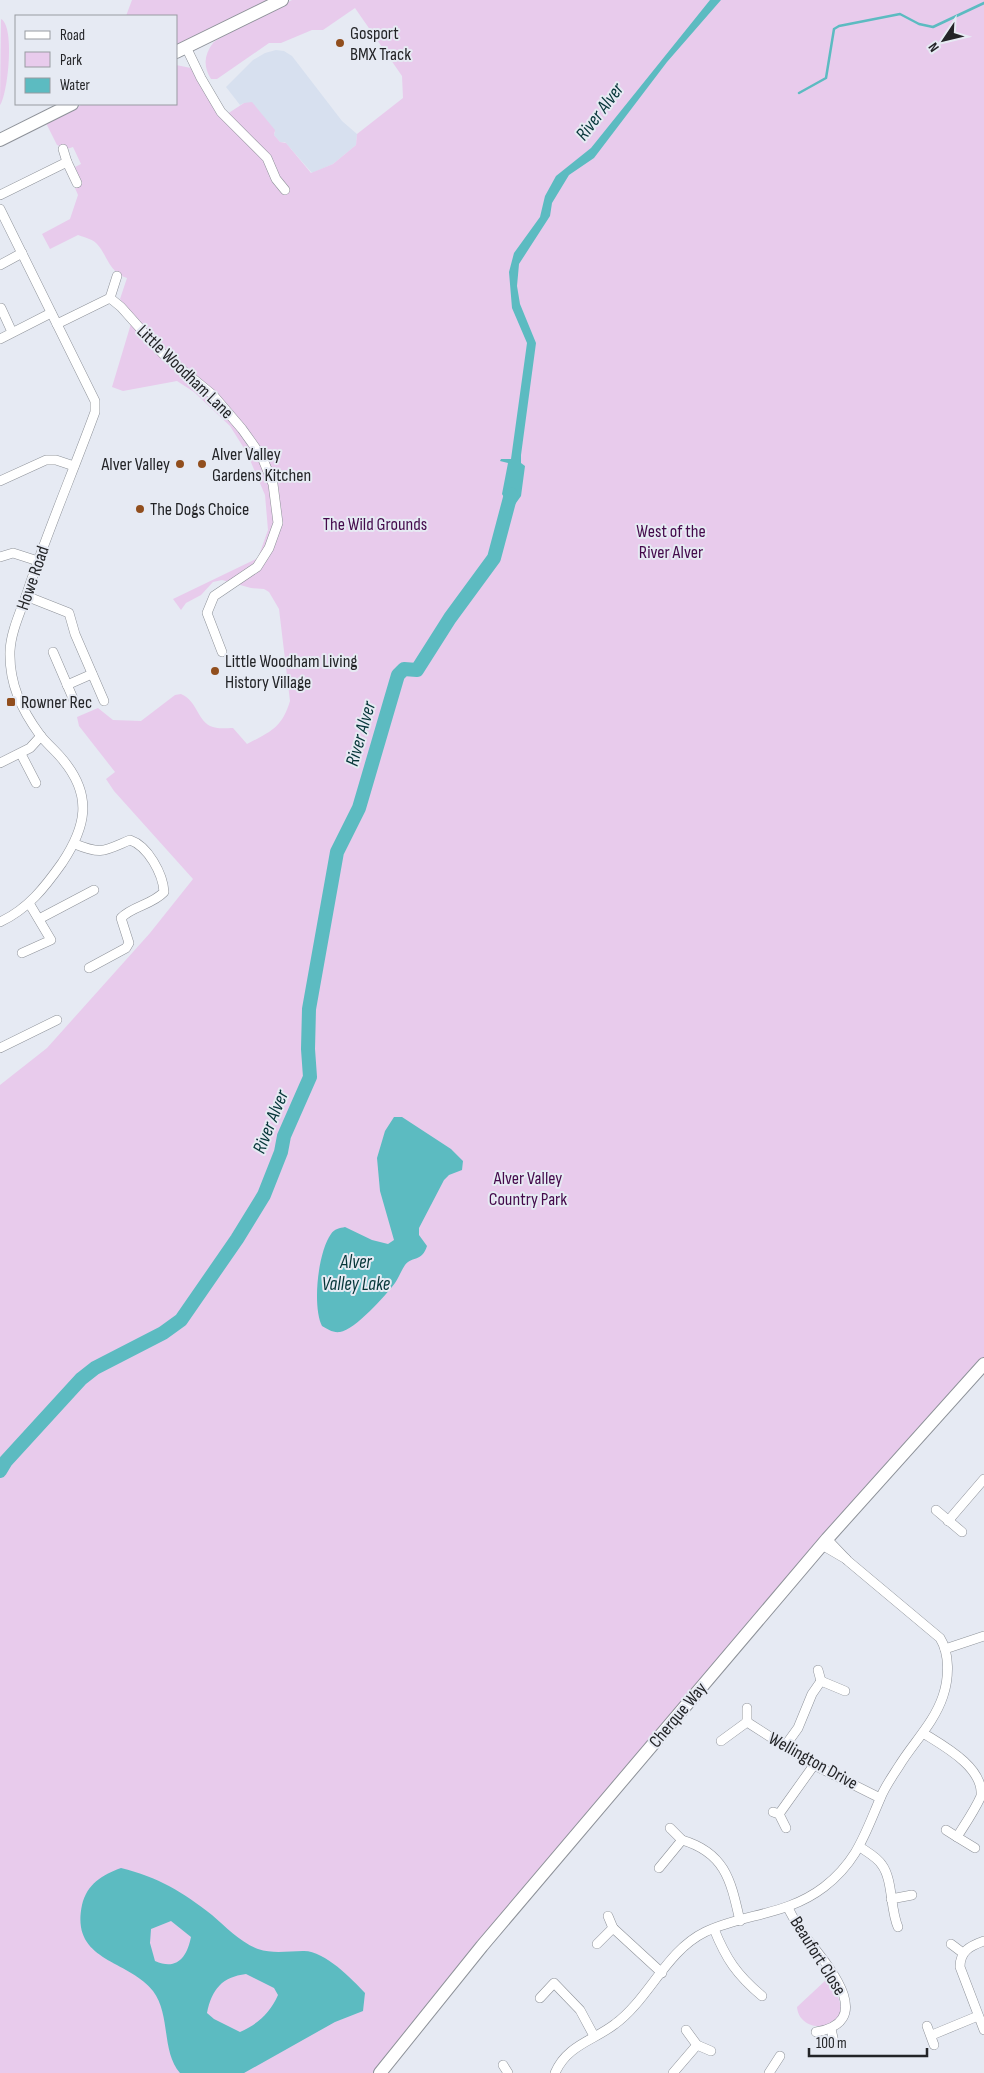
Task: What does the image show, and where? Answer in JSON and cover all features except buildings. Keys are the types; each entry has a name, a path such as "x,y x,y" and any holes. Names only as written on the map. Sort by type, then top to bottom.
{"street":[{"path":"282,0 181,50 222,112 267,158 276,179 285,190"},
{"path":"0,140 70,105"},
{"path":"63,149 77,183"},
{"path":"0,195 67,162"},
{"name":"Howe Road","path":"0,209 96,401 94,412 26,596 13,637 10,666 17,698 41,736 64,761 81,790 83,817 75,844 46,885 23,909 0,922"},
{"path":"0,264 22,254"},
{"path":"57,324 110,298 116,276"},
{"name":"Little Woodham Lane","path":"110,298 121,307 163,354 213,395 262,457 273,484 278,523 269,548 258,567 214,596 208,613 222,652"},
{"path":"0,308 12,332"},
{"path":"0,339 51,313"},
{"path":"0,480 46,460 56,460 74,466"},
{"path":"0,557 7,554 18,554 38,561"},
{"path":"26,596 69,613 75,634 104,701"},
{"path":"53,652 75,703"},
{"path":"68,685 92,674"},
{"path":"1,760 21,754 41,736"},
{"path":"21,754 36,783"},
{"path":"75,844 94,852 106,850 130,840 137,842 144,848 164,883 164,892 159,897 125,913 121,918 129,943 126,948 88,968"},
{"path":"39,918 94,890"},
{"path":"22,953 51,940 29,903"},
{"path":"0,1048 58,1020"},
{"name":"Cherque Way","path":"380,2073 482,1946 824,1542 984,1364"},
{"path":"948,1521 984,1479"},
{"path":"936,1510 962,1532"},
{"path":"555,2073 561,2062 572,2050 617,2023 686,1945 714,1929 788,1908 808,1898 833,1879 860,1847 880,1798 900,1764 938,1709 946,1688 947,1674 945,1649 935,1632 824,1542"},
{"path":"945,1649 984,1636"},
{"path":"785,1746 798,1728 812,1694 821,1681 818,1670"},
{"path":"821,1681 845,1691"},
{"path":"721,1740 747,1722 746,1708"},
{"name":"Wellington Drive","path":"747,1722 814,1765 880,1798"},
{"path":"922,1733 971,1764 982,1778 981,1796 957,1837"},
{"path":"786,1828 776,1813 814,1765"},
{"path":"670,1828 682,1840 706,1851 722,1866 731,1885 740,1921"},
{"path":"946,1830 975,1848"},
{"path":"659,1868 682,1840"},
{"path":"860,1847 882,1865 891,1899 892,1915 898,1927"},
{"path":"891,1899 912,1896"},
{"name":"Beaufort Close","path":"788,1908 846,1997 846,2009 838,2024 831,2029"},
{"path":"608,1916 613,1928 662,1972"},
{"path":"597,1944 613,1928"},
{"path":"714,1929 732,1966 740,1977 762,1996"},
{"path":"984,1941 968,1948 963,1953 960,1967 984,2030"},
{"path":"951,1944 963,1953"},
{"path":"540,1998 557,1980 580,2010 594,2036"},
{"path":"932,2035 978,2016"},
{"path":"927,2026 932,2035 934,2045"},
{"path":"816,2032 831,2029 834,2042"},
{"path":"686,2030 697,2045 711,2051"},
{"path":"673,2073 697,2045"},
{"path":"769,2073 780,2056"}],"shaded area":[{"path":"276,50 284,51 292,56 342,121 357,134 356,145 333,164 312,173 285,142 280,142 274,135 275,132 244,103 240,105 226,87 253,60 265,53"}],"green space":[{"path":"132,0 272,0 178,46 178,15 126,15"},
{"name":"Alver Valley Country Park","path":"292,0 984,0 984,1364 380,2073 0,2073 0,1085 47,1048 150,933 193,879 114,791 106,779 115,772 79,726 77,717 98,708 113,720 141,721 175,695 181,694 191,701 204,721 217,728 233,728 247,744 269,732 279,723 290,701 279,609 269,592 264,589 251,588 222,580 213,582 201,595 186,603 181,610 173,599 258,558 268,530 265,495 247,453 230,426 194,392 177,381 123,391 112,387 133,317 120,299 127,278 116,272 100,248 92,240 78,235 50,249 42,234 70,219 78,195 75,188 82,184 75,167 81,164 73,147 67,149 57,145 46,123 81,105 178,105 178,65 191,68 221,118 244,103 252,102 275,130 274,135 280,142 286,143 311,173 333,164 356,145 357,134 403,98 402,76 355,8 323,30 312,30 281,43 269,43 217,79 211,79 206,65 208,52 213,43 237,28"},
{"path":"1,19 5,24 8,34 9,60 6,87 0,105"},
{"path":"826,1980 838,1997 840,2013 830,2025 813,2026 805,2022 800,2016 797,2007"}],"water":[{"path":"710,0 721,0 667,62 594,158 569,175 552,203 550,216 519,264 517,286 520,304 536,343 521,455 521,463 525,466 521,496 511,510 504,510 505,499 502,494 508,463 500,461 501,459 511,459 527,343 512,308 509,272 514,253 540,217 545,196 556,176 591,148"},
{"name":"Alver Valley Lake","path":"394,1117 402,1117 451,1149 463,1161 462,1170 449,1175 444,1180 419,1228 419,1235 427,1246 425,1251 420,1257 405,1265 391,1288 362,1319 346,1330 340,1332 333,1331 322,1326 317,1306 320,1266 326,1242 332,1232 345,1227 372,1240 388,1244 394,1240 380,1191 377,1158 385,1131"},
{"path":"121,1868 170,1886 212,1915 239,1938 258,1949 275,1952 303,1951 320,1955 337,1966 365,1993 363,2011 335,2022 244,2073 180,2073 170,2054 162,2011 153,1991 142,1980 93,1949 85,1938 81,1924 84,1898 96,1881","holes":["171,1921 191,1937 187,1951 180,1960 175,1963 163,1964 155,1961 150,1943 151,1929","246,1974 274,1988 278,1995 263,2017 240,2032 214,2019 207,2013 212,1997 219,1986 230,1978"]}],"waterway":[{"path":"799,93 826,78 834,29 839,26 900,14 919,24 933,27 984,3"},
{"name":"River Alver","path":"0,1471 6,1461 81,1379 95,1368 163,1333 181,1320 237,1239 264,1195 281,1152 284,1136 310,1077 308,1049 309,1009 337,852 359,808 398,675 404,669 417,670 450,618 494,558 511,494"}],"place":[{"name":"Gosport BMX Track","path":"340,43"},
{"name":"Alver Valley","path":"180,464"},
{"name":"Alver Valley Gardens Kitchen","path":"202,464"},
{"name":"The Dogs Choice","path":"140,509"},
{"name":"Little Woodham Living History Village","path":"215,671"},
{"name":"Rowner Rec","path":"11,702"}],"park label":[{"name":"The Wild Grounds","path":"375,524"},
{"name":"West of the River Alver","path":"671,541"}]}
